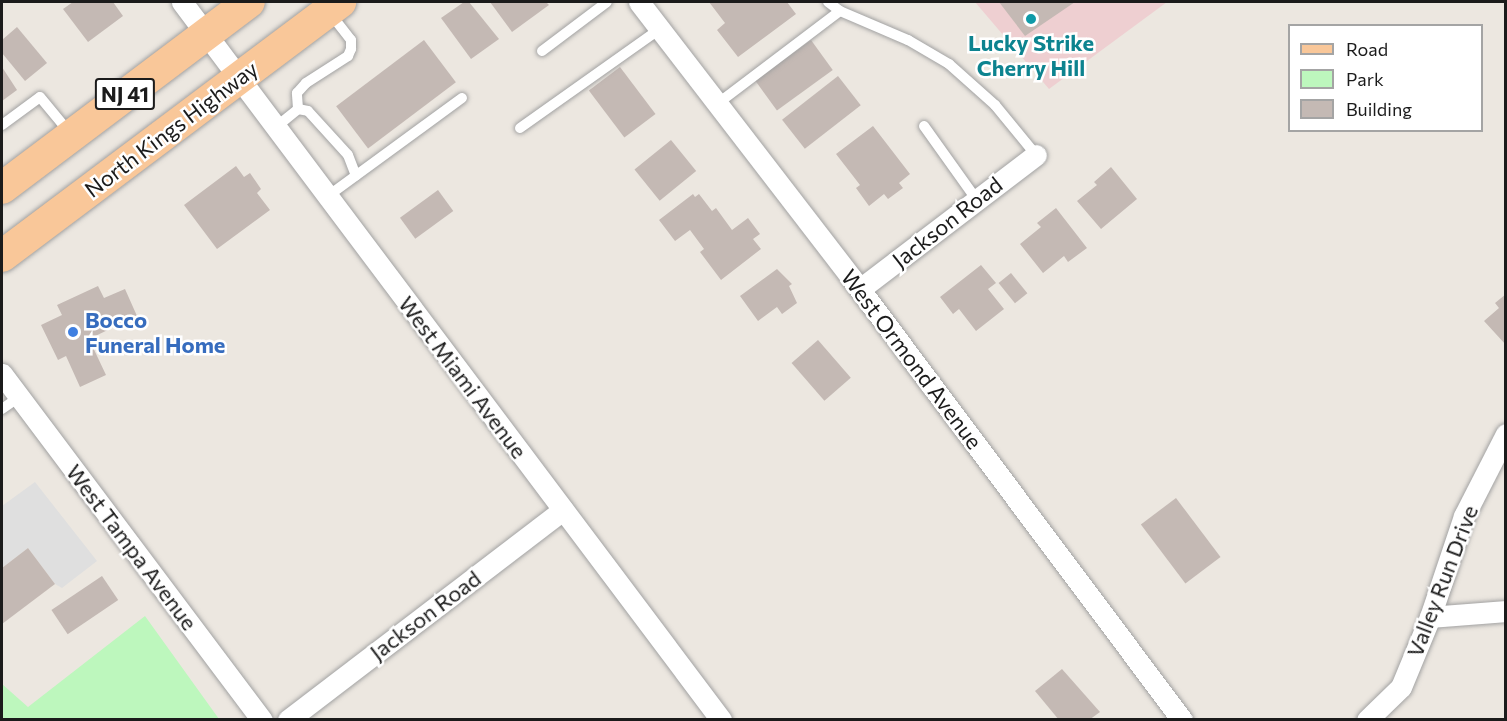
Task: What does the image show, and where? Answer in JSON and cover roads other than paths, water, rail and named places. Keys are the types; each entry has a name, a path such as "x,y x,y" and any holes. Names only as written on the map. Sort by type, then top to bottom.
{"main road":[{"name":"NJ 41","path":"2,188 249,2"},
{"name":"North Kings Highway","path":"2,256 334,6"}],"street":[{"name":"West Miami Avenue","path":"182,2 721,720"},
{"name":"West Ormond Avenue","path":"639,2 860,289 1182,720"},
{"name":"Jackson Road","path":"860,289 1036,155"},
{"name":"West Tampa Avenue","path":"2,374 10,403 262,720"},
{"name":"Valley Run Drive","path":"1367,720 1401,687 1430,617 1464,516 1506,434"},
{"name":"Jackson Road","path":"288,720 563,510"},
{"path":"1430,617 1506,611"}],"lane":[{"path":"542,51 607,2"},
{"path":"828,2 840,11 908,40 949,64 995,105 1036,155"},
{"path":"298,109 297,93 306,83 348,56 351,49 351,40 334,6"},
{"path":"717,104 840,11"},
{"path":"520,128 660,29"},
{"path":"2,125 40,97 72,135"},
{"path":"328,196 462,98"},
{"path":"276,127 298,109"},
{"path":"298,109 308,111 348,155 356,177"},
{"path":"924,126 976,199"}],"place":[{"name":"Lucky Strike Cherry Hill","path":"1031,19"},
{"name":"Bocco Funeral Home","path":"73,332"}]}
